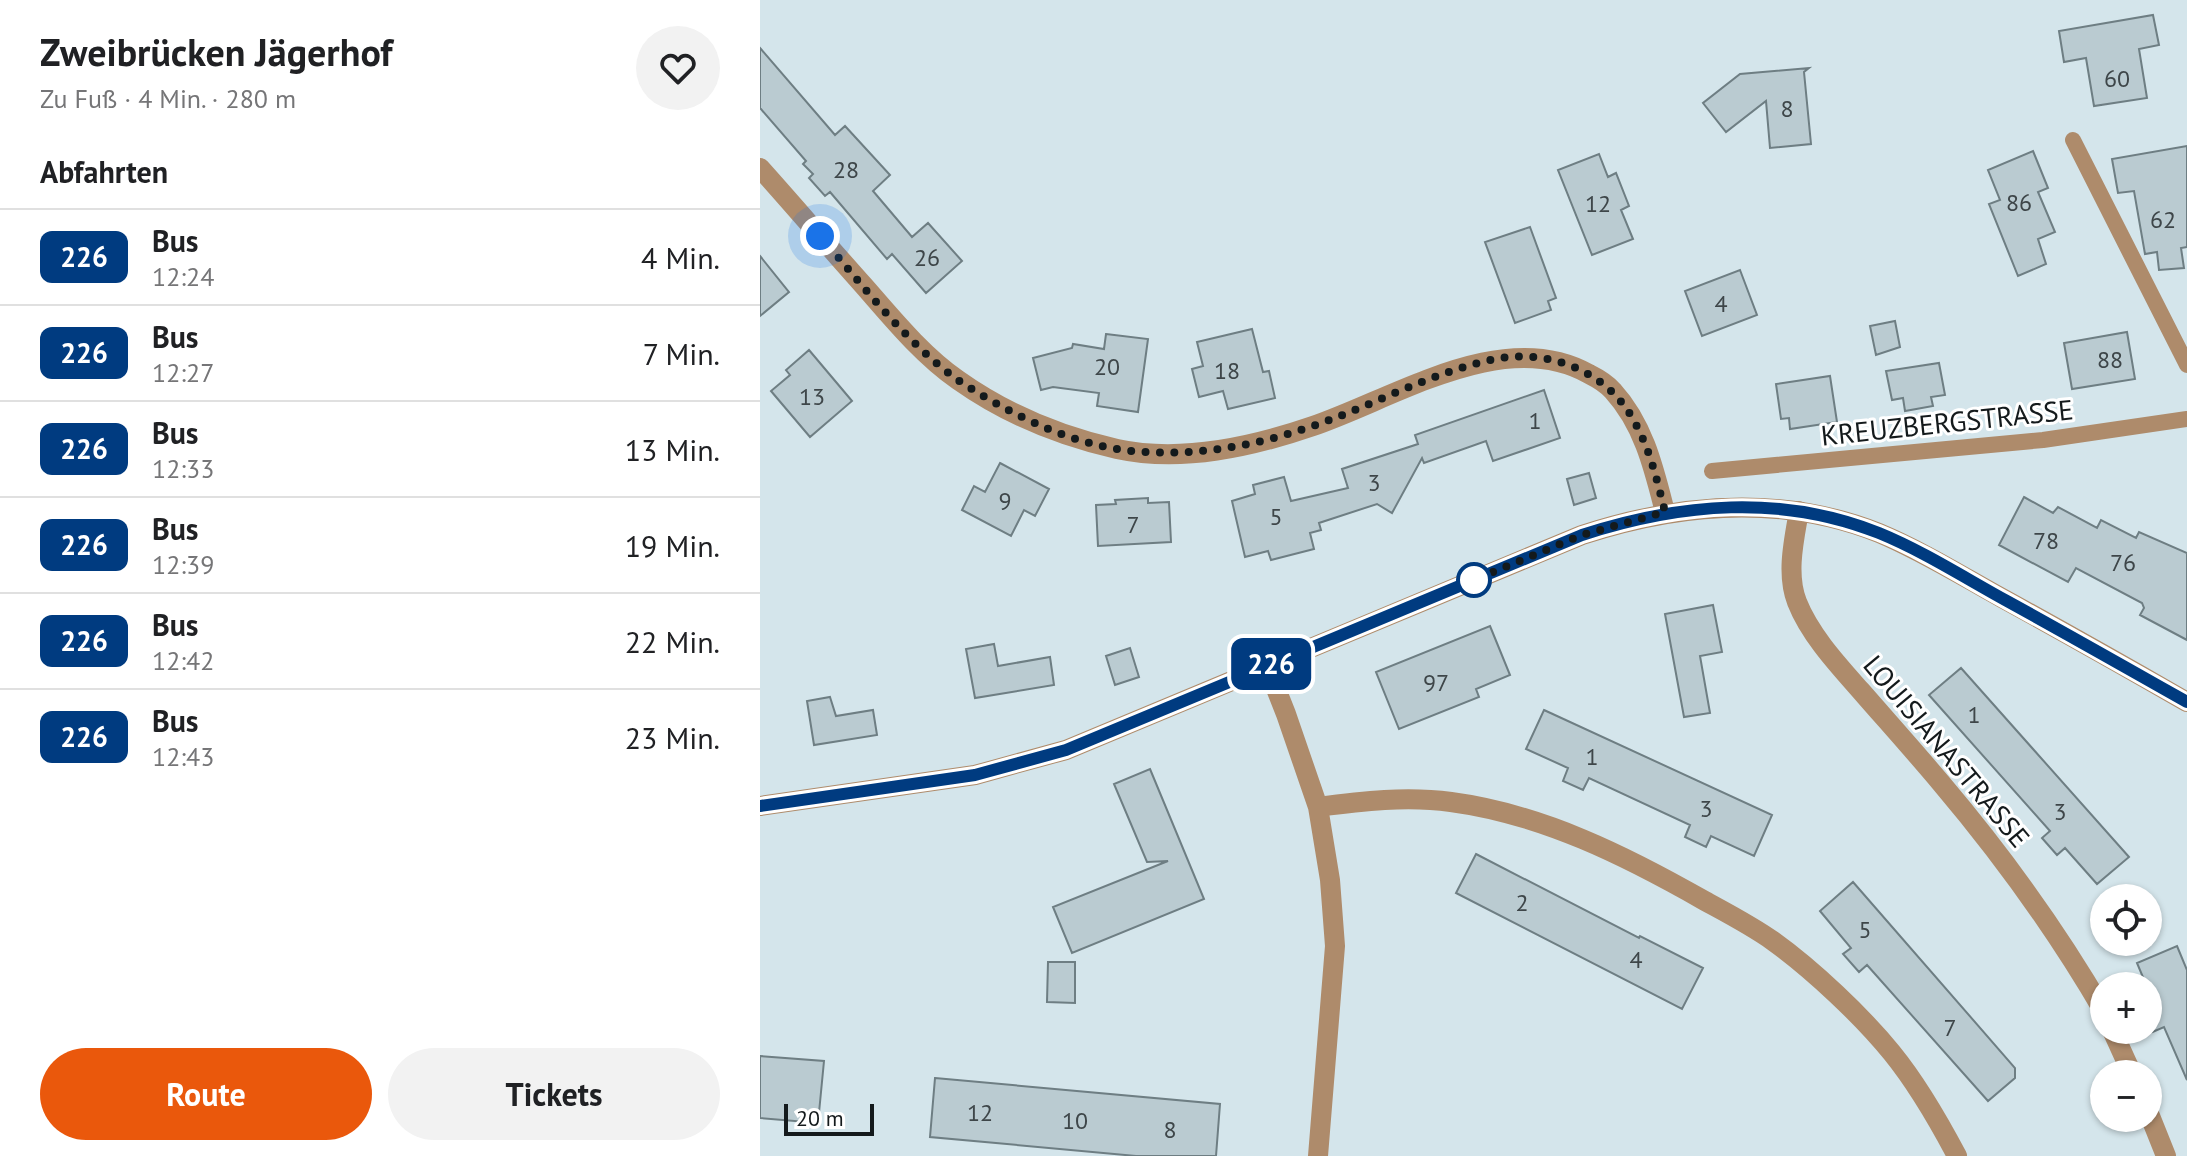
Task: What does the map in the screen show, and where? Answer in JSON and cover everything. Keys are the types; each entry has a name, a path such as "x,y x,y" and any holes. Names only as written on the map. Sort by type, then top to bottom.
{"street":[{"path":"760,168 899,327 955,378 1000,407 1063,435 1121,450 1180,454 1244,446 1314,426 1462,368 1498,358 1555,360 1576,367 1612,389 1633,419 1651,456 1665,512"},
{"path":"760,806 975,775 1066,750 1582,535 1665,512 1728,507 1799,511 1837,519 1879,534 1925,556 2187,702"},
{"name":"LOUISIANASTRASSE","path":"1799,511 1792,573 1796,599 1806,620 1840,667 1944,786 2032,898 2090,988"},
{"path":"1267,666 1318,807 1330,880 1335,946 1318,1156"},
{"path":"1318,807 1364,800 1408,799 1450,802 1504,812 1574,835 1657,874 1773,941 1832,991 1891,1052 1929,1104 1957,1156"},
{"path":"2156,1132 2166,1156"}],"lane":[{"path":"2073,140 2187,365"},
{"name":"KREUZBERGSTRASSE","path":"1712,471 2043,440 2187,419"}],"building":[{"path":"2153,15 2159,45 2139,49 2147,98 2094,106 2086,58 2064,62 2059,31"},
{"path":"760,48 835,135 845,126 890,175 873,191 912,237 928,223 962,261 926,293 892,254 887,259 830,192 825,196 809,178 813,174 803,164 806,161 760,108"},
{"path":"1809,68 1804,72 1811,144 1770,148 1766,101 1726,132 1703,103 1740,74"},
{"path":"2187,146 2187,247 2181,248 2184,268 2159,270 2157,252 2145,254 2134,191 2118,193 2112,159"},
{"path":"2033,151 2048,188 2038,192 2055,232 2038,239 2046,264 2018,276 1989,204 2000,200 1988,170"},
{"path":"1599,154 1608,177 1616,173 1629,206 1621,210 1633,239 1592,255 1558,170"},
{"path":"1530,227 1556,298 1548,301 1551,310 1515,323 1485,242"},
{"path":"760,256 789,292 760,316"},
{"path":"1740,270 1757,315 1702,336 1685,291"},
{"path":"1895,321 1900,347 1876,355 1870,326"},
{"path":"1252,329 1263,372 1269,371 1275,398 1228,409 1223,391 1199,397 1192,369 1203,366 1197,342"},
{"path":"2127,332 2135,379 2072,389 2064,343"},
{"path":"1106,334 1148,339 1138,412 1097,406 1099,393 1053,387 1041,390 1033,358 1072,348 1073,344 1104,349"},
{"path":"809,350 852,401 810,437 771,391 790,375 786,370"},
{"path":"1939,363 1945,395 1931,397 1933,406 1905,411 1903,398 1892,400 1886,371"},
{"path":"1830,376 1837,422 1790,429 1789,418 1781,419 1776,384"},
{"path":"1544,390 1560,438 1493,461 1486,441 1424,463 1422,458 1392,513 1377,504 1319,523 1321,530 1310,533 1314,549 1271,560 1268,551 1245,557 1232,501 1255,494 1253,485 1284,477 1291,501 1348,488 1342,469 1418,444 1415,435"},
{"path":"1000,463 1049,489 1035,516 1024,510 1011,536 962,510 974,486 985,492"},
{"path":"1589,473 1596,498 1574,505 1567,479"},
{"path":"2024,497 2053,513 2058,507 2097,528 2101,520 2136,538 2139,532 2187,553 2187,640 2140,615 2144,608 2142,603 2076,568 2068,582 1999,545"},
{"path":"1148,498 1148,503 1169,502 1171,542 1098,546 1096,505 1116,504 1115,500"},
{"path":"1713,605 1722,652 1700,656 1710,713 1684,717 1665,614"},
{"path":"1490,626 1510,675 1476,689 1479,697 1399,729 1376,672"},
{"path":"994,644 998,666 1050,657 1054,685 975,698 966,649"},
{"path":"1130,648 1139,677 1115,685 1106,656"},
{"path":"1961,668 2129,857 2097,884 2065,848 2057,855 2042,838 2050,831 1929,695"},
{"path":"830,697 836,716 873,710 877,735 814,745 807,701"},
{"path":"1544,710 1772,815 1754,856 1711,836 1706,847 1685,837 1690,825 1589,778 1583,790 1563,781 1568,768 1526,749"},
{"path":"1150,769 1204,899 1072,953 1053,907 1168,861 1147,862 1114,784"},
{"path":"1476,854 1703,968 1682,1009 1456,893"},
{"path":"1853,882 2015,1068 2015,1078 1988,1101 1867,965 1859,972 1843,954 1851,948 1820,911"},
{"path":"2177,946 2187,970 2187,1080 2162,1028 2162,972 2141,972 2137,963 2162,956 2162,952"},
{"path":"1048,962 1075,962 1075,1003 1047,1002"},
{"path":"760,1056 824,1061 818,1123 760,1118"},
{"path":"935,1078 1220,1104 1216,1156 1136,1156 930,1137"}],"bus line":[{"name":"226","path":"760,806 975,775 1066,750 1582,535 1621,522 1685,509 1728,507 1799,511 1837,519 1879,534 1925,556 2187,702"}],"route":[{"path":"820,236 899,327 955,378 1000,407 1063,435 1121,450 1180,454 1244,446 1314,426 1462,368 1498,358 1555,360 1593,376 1612,389 1633,419 1651,456 1665,512 1582,535 1474,580"}]}
